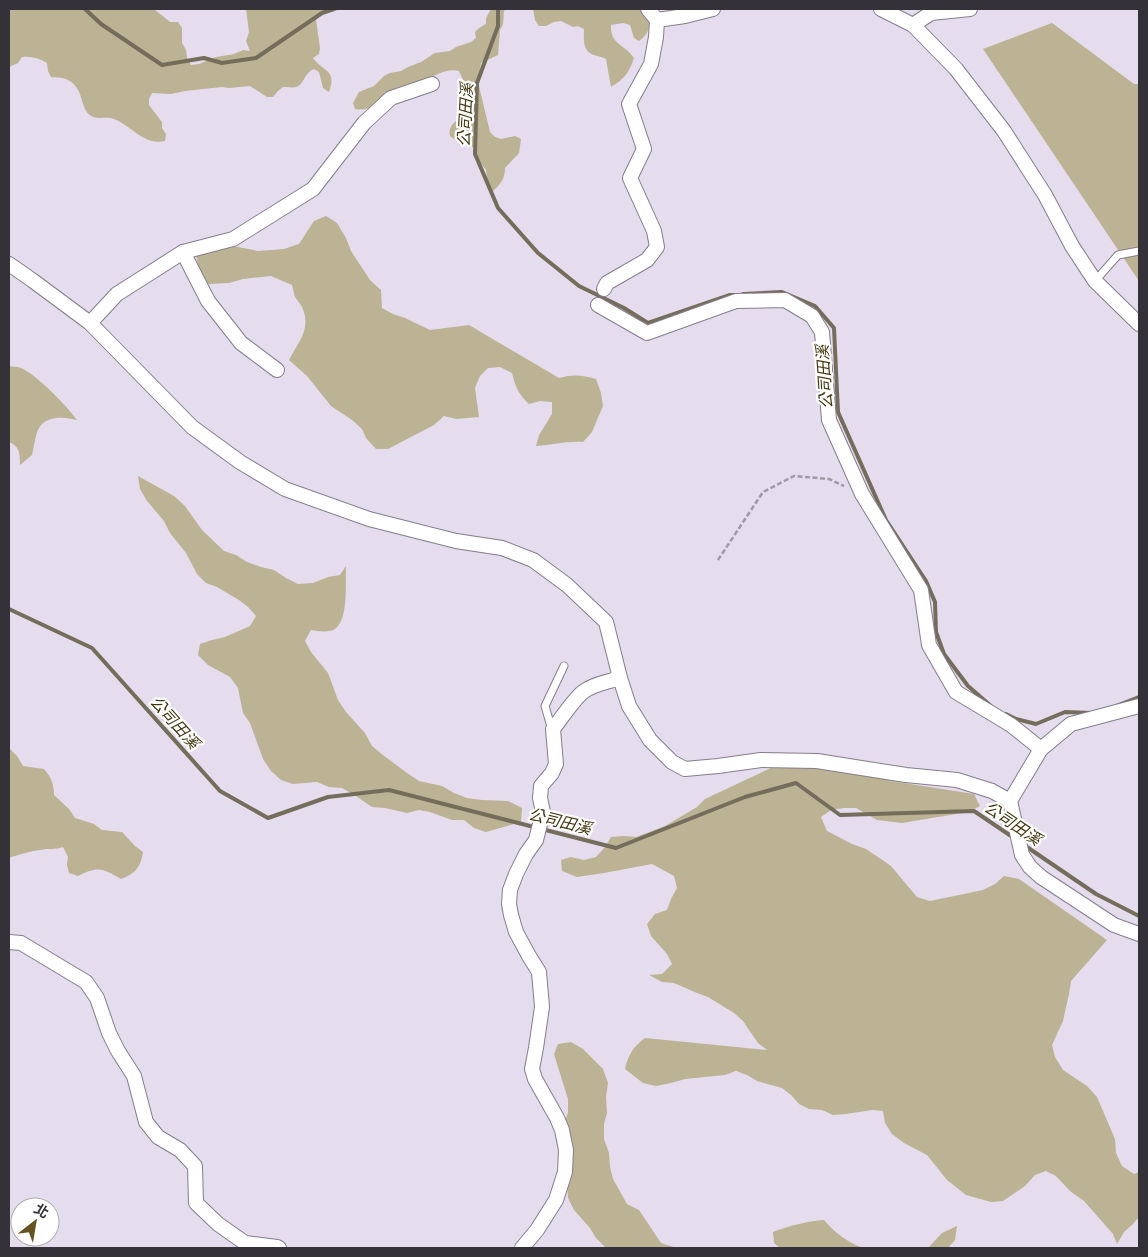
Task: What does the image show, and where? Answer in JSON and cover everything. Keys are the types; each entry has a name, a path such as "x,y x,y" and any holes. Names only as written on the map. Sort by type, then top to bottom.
{"street":[{"path":"604,289 607,283 647,260 657,247 654,231 630,178 644,149 629,104 651,64 656,37 653,14 685,16 714,9"},
{"path":"881,9 913,25 956,69 1004,131 1045,195 1072,246 1095,281 1139,324"},
{"path":"913,25 931,13 970,9"},
{"path":"90,323 117,294 183,252 233,239 313,189 364,123 391,98 432,84"},
{"path":"183,252 208,301 235,336 277,370"},
{"path":"9,264 90,323 192,427 240,462 285,489 369,520 456,541 502,548 533,560 567,585 606,622 629,706 650,740 672,762 685,769 761,760 817,761 957,780 992,791 1011,805"},
{"path":"598,305 647,333 736,301 785,300 812,316 822,332 829,420 862,494 921,590 929,645 956,692 1011,725 1041,749"},
{"path":"522,1248 537,1230 556,1200 565,1172 566,1150 562,1130 557,1118 535,1079 532,1069 542,1007 539,972 516,932 509,904 510,890 526,854 536,840 543,812 540,798 541,786 552,773 556,764 553,729 564,713 583,692 596,685 620,678"},
{"path":"1139,706 1071,724 1041,749 1011,805 1022,855 1030,867 1041,877 1114,925 1139,934"},
{"path":"9,942 22,943 86,982 97,998 109,1033 134,1076 146,1122 158,1137 180,1150 195,1166 196,1203 218,1224 246,1243 279,1248"}],"lane":[{"path":"1095,281 1118,255 1139,250"},
{"path":"598,305 604,289"},
{"path":"554,738 544,706 564,666"}],"path":[{"path":"718,560 763,492 794,476 829,479 862,494"}],"shaded area":[{"path":"9,9 154,9 170,22 178,22 182,28 182,43 191,65 243,50 250,51 246,41 249,32 246,9 344,9 325,14 316,20 320,48 319,54 313,58 330,75 331,85 329,92 323,88 319,72 314,69 308,73 299,86 283,87 273,97 267,97 250,86 222,87 171,94 152,93 149,105 162,122 162,128 166,134 165,141 158,142 144,138 114,119 91,116 87,112 76,87 66,79 51,77 47,63 44,61 32,57 22,57 18,63 9,67"},
{"path":"491,9 506,9 500,30 498,55 481,63 478,82 490,132 495,137 501,139 515,136 521,139 519,153 505,168 501,182 491,193 488,188 486,170 479,161 475,149 450,136 452,125 466,112 464,82 459,71 445,72 407,85 382,102 369,108 355,109 353,103 359,92 374,86 384,76 421,62 435,53 450,51 471,42 476,38 475,32 486,24 486,18"},
{"path":"533,9 645,9 648,13 650,26 646,34 639,41 634,38 630,25 623,23 611,25 611,32 615,41 634,58 626,75 611,87 606,59 587,51 584,44 584,29 578,26 573,27 561,21 546,26 539,26 535,20"},
{"path":"1052,23 1134,84 1139,84 1139,281 983,49"},
{"path":"326,216 337,223 351,251 370,280 381,290 382,308 430,330 469,325 559,378 578,376 596,379 603,406 592,432 583,442 536,446 539,435 552,414 552,402 540,401 529,404 518,390 512,373 500,367 488,368 480,376 475,388 479,417 456,419 444,416 434,425 388,449 376,449 366,438 362,429 331,406 307,376 289,360 305,329 305,315 295,297 292,285 271,276 243,279 229,283 208,284 200,273 194,247 204,239 258,251 284,249 299,244 314,221"},
{"path":"9,366 27,371 43,383 77,420 56,418 42,424 36,434 32,455 20,465 17,448 9,442"},
{"path":"138,476 174,496 185,506 202,530 224,551 236,555 247,562 274,570 298,584 313,583 340,575 346,566 344,609 339,624 335,629 329,631 311,630 305,641 311,652 328,673 338,700 346,712 365,733 372,746 419,781 442,786 467,798 508,801 522,808 521,822 486,832 474,828 464,820 452,820 430,812 419,810 407,813 372,807 342,788 329,787 317,782 293,784 281,780 271,771 263,759 250,723 243,713 238,688 230,677 208,665 198,655 200,644 225,637 250,626 256,616 239,600 206,583 197,574 186,553 170,533 164,521 147,501 140,489"},
{"path":"9,748 23,766 44,769 52,781 54,795 69,809 75,818 94,824 102,830 122,832 143,852 141,862 130,875 121,879 109,872 100,870 90,871 78,876 69,873 68,857 63,847 32,851 9,858"},
{"path":"787,764 882,777 891,781 974,794 980,806 968,812 902,823 877,820 856,808 831,810 821,817 827,831 866,849 891,866 917,897 930,901 983,890 995,884 1004,876 1019,879 1107,940 1071,981 1063,1021 1052,1045 1055,1057 1063,1070 1087,1086 1097,1097 1115,1139 1116,1153 1122,1166 1134,1174 1139,1172 1139,1217 1124,1232 1117,1244 1113,1234 1084,1201 1070,1191 1056,1176 1046,1171 1035,1175 1025,1186 1003,1201 991,1202 966,1195 947,1180 927,1155 904,1143 892,1134 885,1123 883,1111 872,1110 833,1115 822,1110 809,1109 799,1104 782,1088 757,1081 736,1071 725,1075 685,1079 656,1086 643,1083 625,1069 632,1052 645,1038 767,1050 758,1043 743,1021 734,1013 708,997 674,983 662,982 649,975 662,974 672,964 667,954 651,936 647,924 655,914 667,910 677,888 674,876 652,864 577,877 562,871 561,860 571,857 584,860 596,857 611,837 636,837 665,826 697,807 705,799 777,765"},
{"path":"571,1042 583,1049 603,1069 608,1083 604,1139 609,1153 613,1179 627,1204 639,1210 661,1243 677,1248 606,1248 574,1210 568,1198 563,1126 568,1113 568,1099 554,1054 558,1044"},
{"path":"824,1220 842,1237 864,1248 780,1248 774,1243 773,1232 798,1224"},
{"path":"957,1226 955,1240 948,1248 928,1248 942,1233"}],"waterway":[{"name":"公司田溪","path":"85,9 101,24 162,65 204,58 222,63 256,58 322,13 334,9"},
{"name":"公司田溪","path":"498,9 498,26 477,83 475,154 498,208 538,253 579,286 624,308 648,323 730,295 736,295"},
{"name":"公司田溪","path":"743,294 782,292 815,306 834,328 838,412 886,520 926,581 935,602 936,632 944,654 968,686 991,706"},
{"name":"公司田溪","path":"9,609 92,648 220,791 268,818 328,797 389,790 616,848 745,797 796,783 840,815 974,811 1014,838"},
{"name":"公司田溪","path":"1116,706 1139,697"},
{"name":"公司田溪","path":"1006,714 1016,719 1036,724 1065,712 1092,713"},
{"name":"公司田溪","path":"1024,845 1096,894 1139,916"}]}
